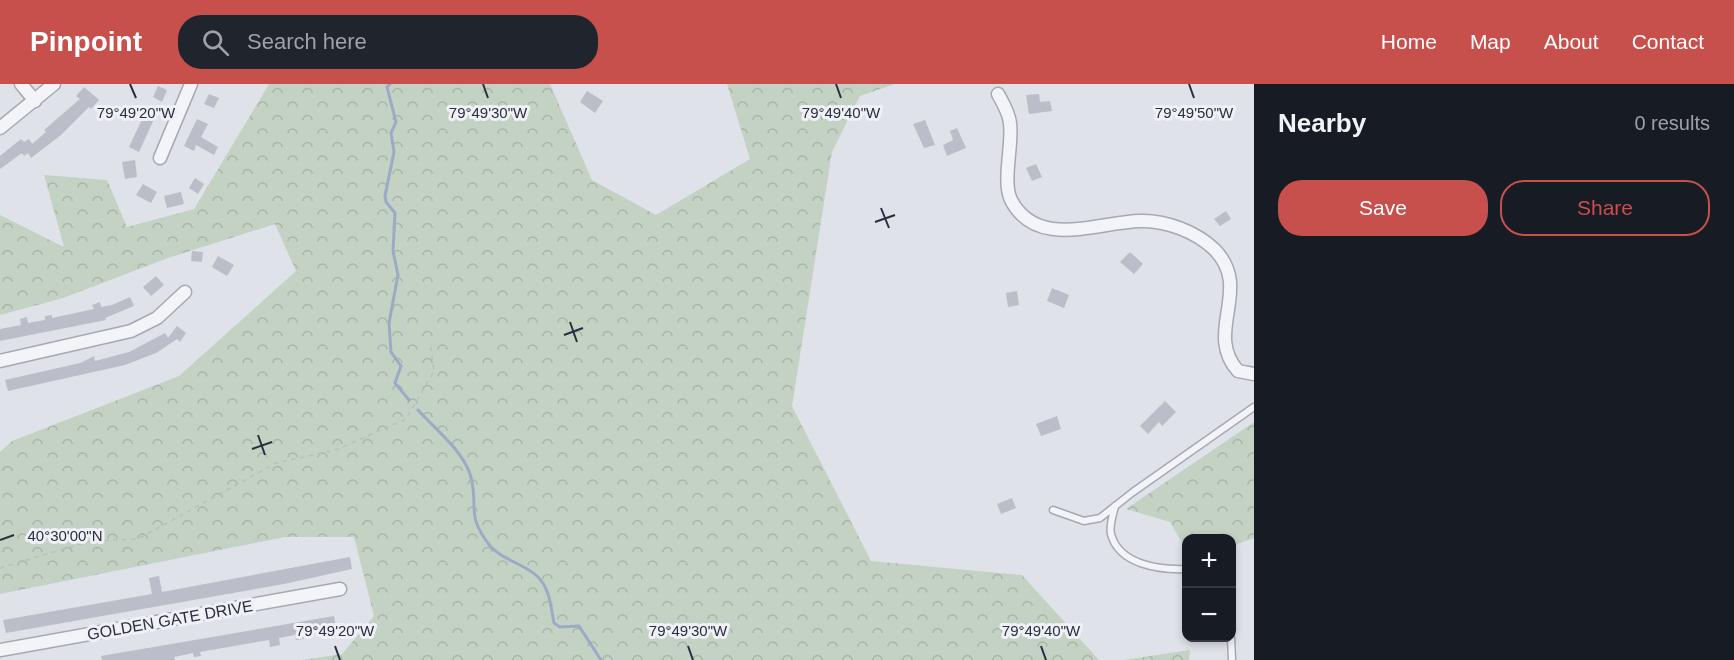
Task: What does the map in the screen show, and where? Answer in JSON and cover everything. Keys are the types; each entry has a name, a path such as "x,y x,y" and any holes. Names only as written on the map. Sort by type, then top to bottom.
{"street":[{"path":"21,84 35,101"},
{"path":"0,128 54,84"},
{"path":"160,158 191,84"},
{"path":"998,94 1010,123 1009,193 1021,213 1038,226 1056,230 1142,221 1198,235 1227,265 1232,286 1224,340 1228,359 1238,371 1254,374"},
{"path":"0,361 130,331 157,318 185,292"},
{"name":"GOLDEN GATE DRIVE","path":"0,651 340,589"}],"lane":[{"path":"1053,510 1084,521 1100,518 1254,407"},
{"path":"1115,506 1111,533 1117,547 1127,557 1142,564 1182,569"},
{"path":"1231,642 1232,660"}],"path":[{"path":"0,568 91,541 138,539 276,463 336,450 406,419 434,371 430,343"}],"green space":[{"path":"269,84 550,84 592,180 656,215 750,159 727,84 895,84 860,96 832,152 792,406 871,561 1022,575 1099,660 302,660 342,654 374,616 354,537 285,537 0,594 0,452 12,441 179,376 296,271 275,224 168,258 63,298 0,315 0,215 64,247 44,175 107,180 127,227 194,209"},
{"path":"1254,422 1254,538 1236,545 1236,534 1182,534 1182,543 1170,522 1126,509"},
{"path":"1190,650 1189,660 1124,660"}],"building":[{"path":"158,86 167,90 162,102 153,97"},
{"path":"84,87 99,100 91,109 89,107 61,135 31,158 28,153 24,156 22,153 0,169 0,156 21,139 24,142 29,139 32,144 46,132 44,130 80,99 76,96"},
{"path":"587,91 603,101 595,113 580,102"},
{"path":"209,94 219,98 214,108 204,104"},
{"path":"1039,94 1040,102 1050,101 1052,111 1029,114 1026,95"},
{"path":"145,113 155,117 139,152 129,147"},
{"path":"197,119 208,124 201,137 218,147 214,155 196,145 194,151 184,146"},
{"path":"925,120 935,145 924,148 913,124"},
{"path":"957,128 966,148 947,156 943,145 953,140 950,131"},
{"path":"135,160 137,177 125,179 122,162"},
{"path":"1036,164 1042,177 1032,181 1026,168"},
{"path":"195,178 204,184 198,194 189,188"},
{"path":"143,184 157,192 151,203 136,195"},
{"path":"181,192 184,204 167,208 164,196"},
{"path":"1226,211 1231,219 1220,226 1214,219"},
{"path":"192,251 203,252 202,262 191,261"},
{"path":"1130,252 1143,264 1134,274 1120,262"},
{"path":"218,256 234,265 227,276 212,267"},
{"path":"156,276 164,285 151,296 143,287"},
{"path":"1052,288 1069,295 1064,308 1047,301"},
{"path":"1017,291 1019,305 1008,307 1006,293"},
{"path":"130,297 134,306 105,318 106,320 0,341 0,329 21,325 20,319 27,317 28,323 45,320 45,316 52,315 52,318 94,309 92,305 100,302 101,307 112,305"},
{"path":"177,326 186,333 180,342 177,339 156,353 125,365 8,391 5,380 80,363 94,356 95,361 129,352 165,333 168,338"},
{"path":"1165,401 1176,412 1162,426 1159,422 1148,434 1140,426"},
{"path":"1057,416 1061,429 1041,436 1036,424"},
{"path":"1012,498 1016,508 1001,514 997,504"},
{"path":"350,557 352,569 284,584 6,633 3,620 152,594 149,578 159,576 162,592"},
{"path":"334,616 337,632 321,636 320,631 303,634 304,639 296,640 295,635 279,638 280,645 270,647 269,640 200,652 201,656 194,657 193,653 174,657 175,660 102,660 101,656"}],"waterway":[{"path":"390,84 387,87 396,122 391,133 394,152 385,196 386,202 395,213 393,251 398,275 389,323 391,352 401,366 395,383 409,400"},
{"path":"418,410 455,448 466,465 473,485 475,518 491,547 537,576 545,586 554,623 560,627 579,626 601,660"}]}
